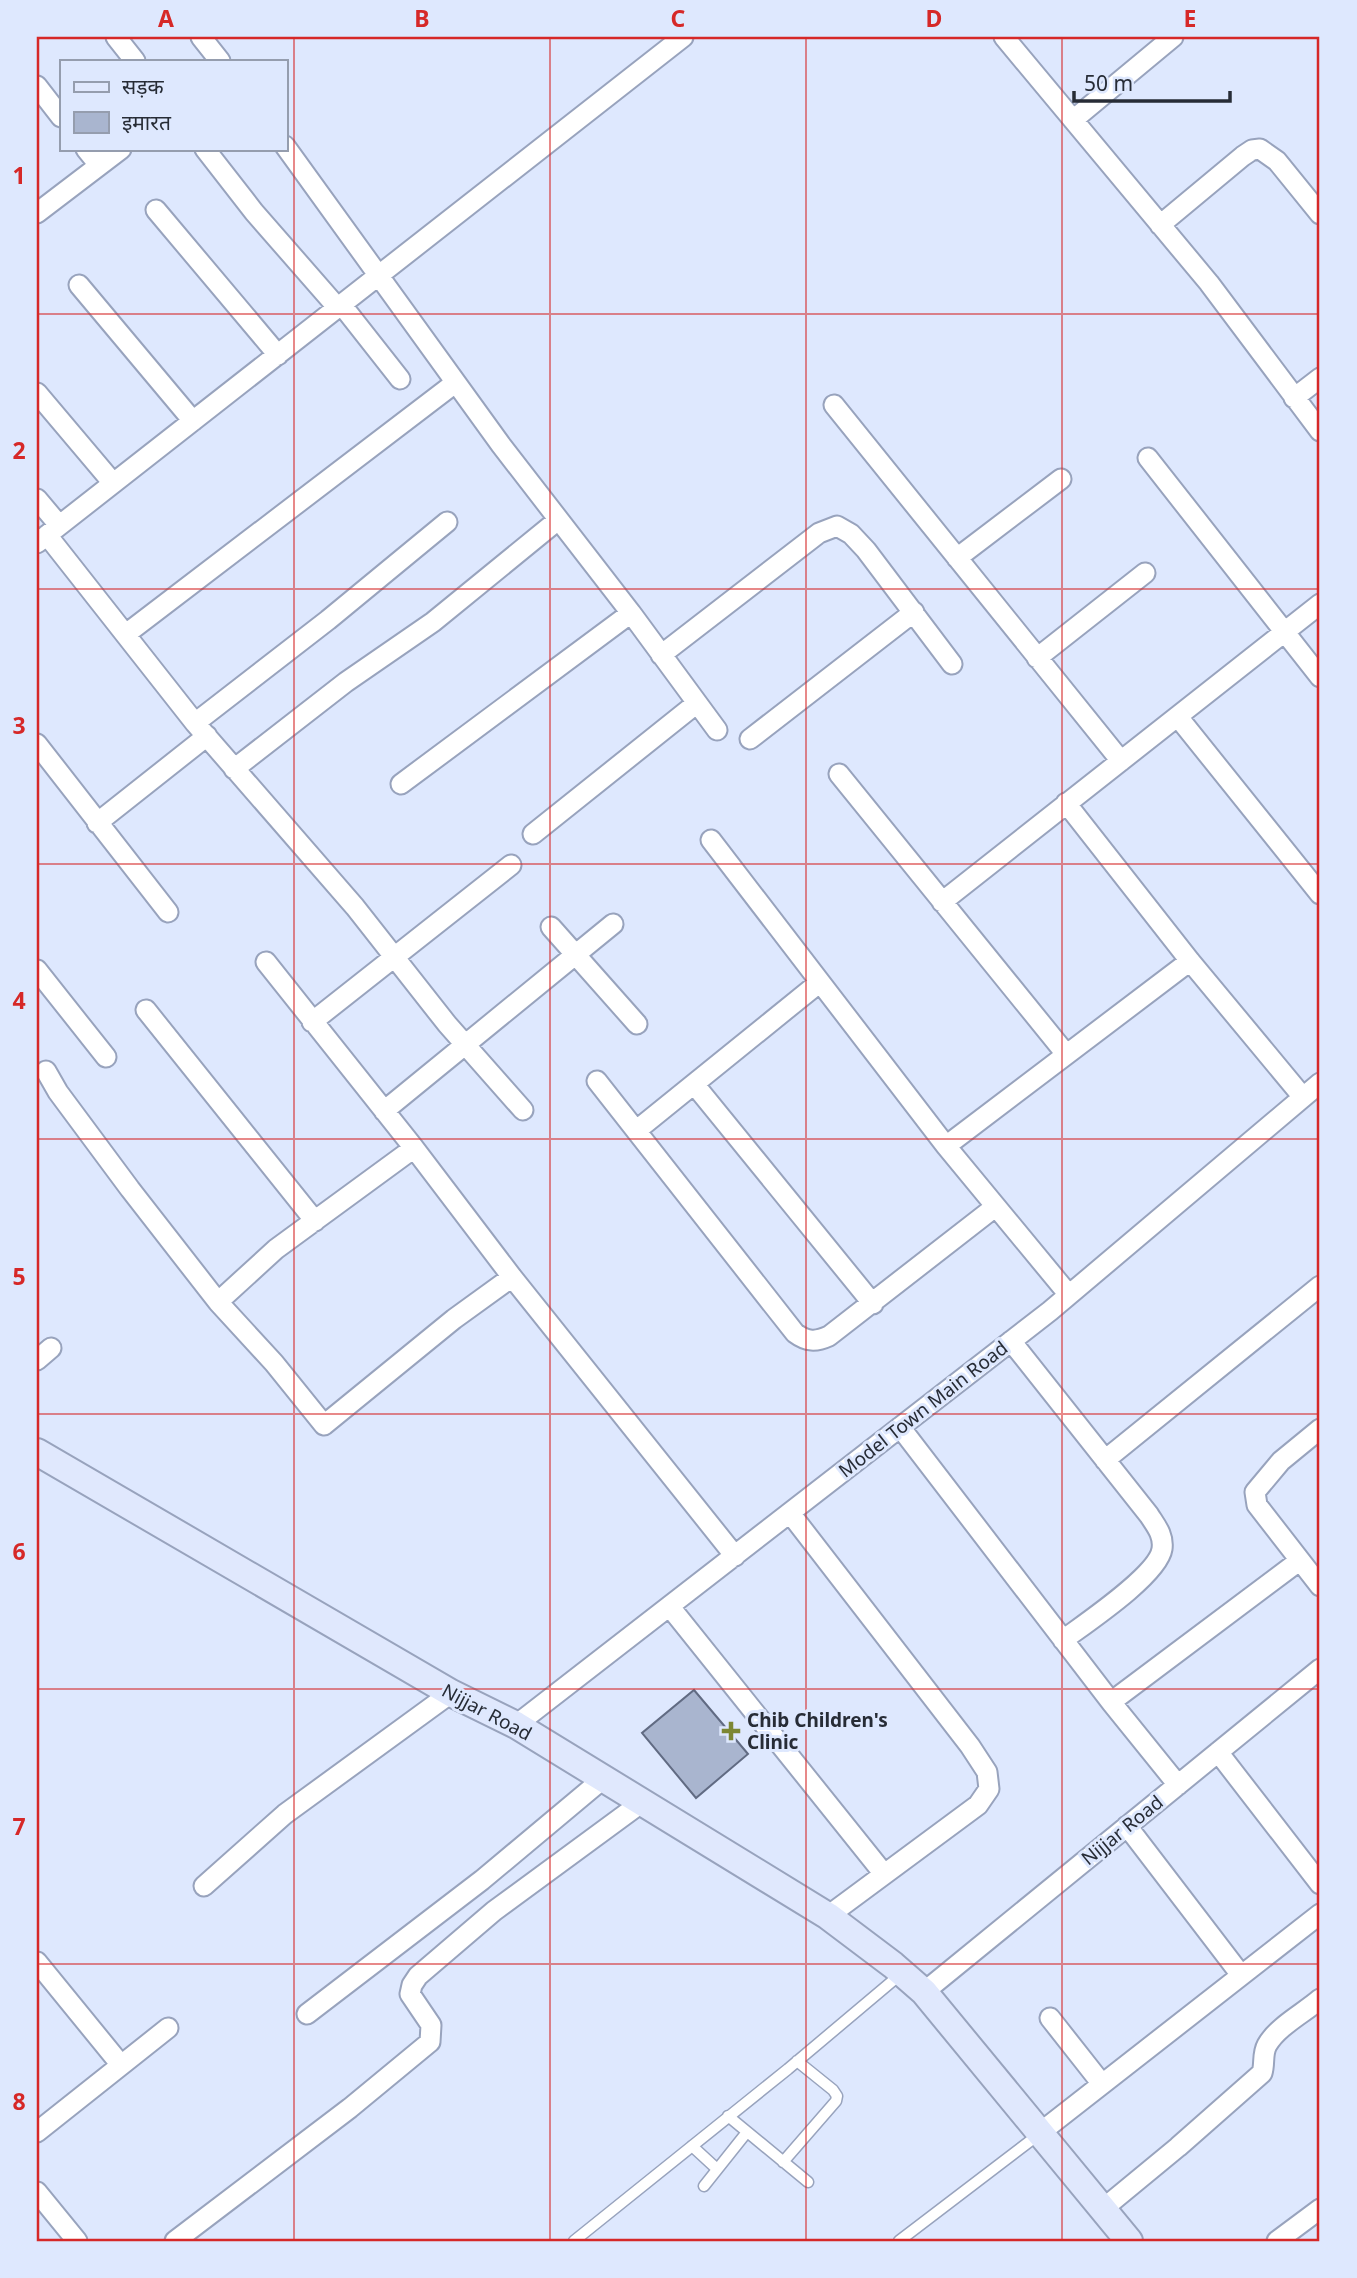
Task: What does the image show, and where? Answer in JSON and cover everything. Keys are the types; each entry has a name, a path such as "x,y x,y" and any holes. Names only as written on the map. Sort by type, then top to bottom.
{"street":[{"path":"116,37 134,60"},
{"path":"201,37 219,60"},
{"path":"48,534 684,37"},
{"path":"1004,37 1209,283 1320,431"},
{"path":"1073,120 1173,37"},
{"path":"37,86 60,116"},
{"path":"287,149 455,383 631,612 717,730"},
{"path":"1160,225 1242,156 1260,149 1277,161 1320,214"},
{"path":"87,150 99,165"},
{"path":"37,213 120,150"},
{"path":"206,150 254,212 339,305 400,379"},
{"path":"156,210 278,355"},
{"path":"79,285 193,421"},
{"path":"1294,398 1320,378"},
{"path":"125,634 455,383"},
{"path":"37,393 113,483"},
{"path":"834,405 1121,761"},
{"path":"1148,458 1320,677"},
{"path":"957,558 1061,479"},
{"path":"37,499 48,534 201,730 355,907 464,1043 523,1110"},
{"path":"234,769 346,682 433,622 558,520"},
{"path":"97,823 328,620 447,522"},
{"path":"661,655 820,533 837,526 851,534 866,550 952,664"},
{"path":"1038,658 1145,573"},
{"path":"942,902 1320,604"},
{"path":"401,784 631,612"},
{"path":"750,739 914,612"},
{"path":"533,834 697,703"},
{"path":"1178,716 1320,894"},
{"path":"37,744 168,912"},
{"path":"839,774 1066,1054"},
{"path":"1066,803 1190,961 1303,1096"},
{"path":"711,840 946,1146 1069,1295"},
{"path":"312,1022 511,864"},
{"path":"384,1111 612,924"},
{"path":"551,927 637,1024"},
{"path":"946,1146 1190,961"},
{"path":"266,962 414,1148 512,1277 735,1556"},
{"path":"37,970 106,1057"},
{"path":"638,1130 820,982"},
{"path":"146,1010 315,1221"},
{"path":"46,1071 100,1151 218,1302 274,1363 324,1425 454,1318 512,1277"},
{"path":"597,1081 803,1339 820,1340 829,1336 995,1207"},
{"name":"Model Town Main Road","path":"516,1725 1069,1295 1320,1083"},
{"path":"694,1084 873,1304"},
{"path":"218,1302 276,1249 414,1148"},
{"path":"1105,1460 1320,1286"},
{"path":"1011,1341 1149,1514 1161,1534 1162,1552 1157,1564 1145,1577 1063,1640"},
{"path":"900,1427 1178,1785"},
{"path":"1320,1429 1281,1461 1255,1492 1257,1505 1320,1586"},
{"name":"Nijjar Road","path":"37,1452 451,1693 516,1725 828,1916 924,1992 1129,2241"},
{"path":"790,1513 945,1713 987,1772 989,1789 978,1805 828,1916"},
{"path":"1111,1702 1299,1561"},
{"path":"670,1607 884,1874"},
{"name":"Nijjar Road","path":"924,1992 1320,1669"},
{"path":"204,1886 285,1814 451,1693"},
{"path":"1218,1752 1320,1884"},
{"path":"307,2014 482,1880 604,1778"},
{"path":"175,2241 350,2108 430,2042 431,2025 410,1994 411,1985 418,1976 494,1911 641,1803"},
{"path":"1127,1826 1241,1975"},
{"path":"1041,2132 1320,1914"},
{"path":"37,1963 121,2065"},
{"path":"1104,2208 1262,2073 1265,2047 1274,2036 1320,1999"},
{"path":"1050,2018 1102,2084"},
{"path":"37,2132 168,2028"},
{"path":"37,2192 77,2241"},
{"path":"1277,2241 1320,2209"}],"lane":[{"path":"574,2241 902,1973"},
{"path":"783,2162 836,2101 837,2096 797,2061"},
{"path":"728,2116 808,2182"},
{"path":"704,2186 747,2132"},
{"path":"899,2241 1041,2132"},
{"path":"692,2146 717,2169"}],"building":[{"path":"694,1690 748,1754 696,1798 642,1733"}],"place":[{"name":"Chib Children's Clinic","path":"731,1731"}]}
